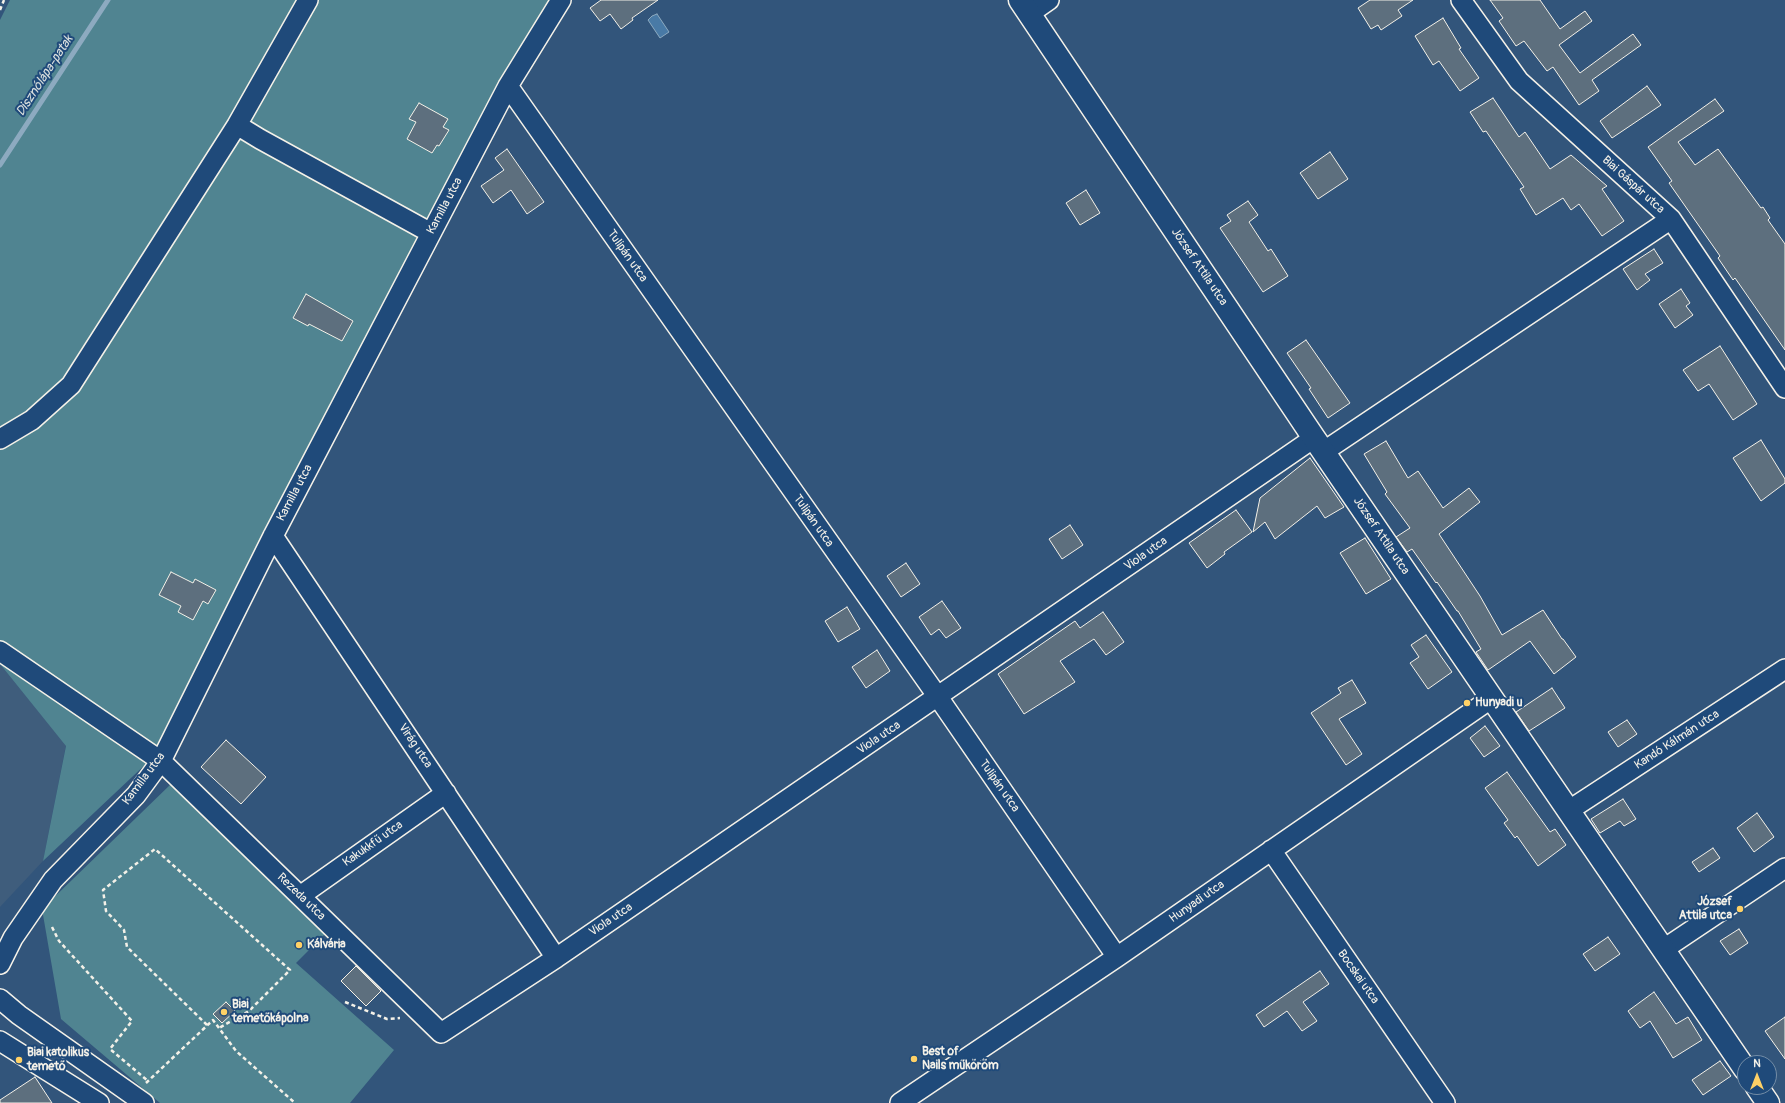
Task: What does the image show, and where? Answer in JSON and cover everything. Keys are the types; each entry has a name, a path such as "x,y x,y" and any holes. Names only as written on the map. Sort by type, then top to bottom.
{"street":[{"path":"0,439 32,420 71,385 238,125 308,0"},
{"name":"Kamilla utca","path":"0,964 13,938 53,880 136,794 161,761 273,536 508,86 561,0"},
{"path":"1024,7 1049,0"},
{"name":"Biai Gáspár utca","path":"1461,0 1518,82 1671,218 1785,388"},
{"name":"József Attila utca","path":"1024,7 1318,445 1737,1057"},
{"name":"Tulipán utca","path":"508,86 938,697 1117,957"},
{"path":"238,125 260,139 431,233"},
{"name":"Viola utca","path":"441,1034 556,958 938,697 1318,445 1671,218"},
{"name":"Virág utca","path":"273,536 556,958"},
{"name":"Rezeda utca","path":"0,651 3,655 161,761 441,1034"},
{"name":"Kandó Kálmán utca","path":"1568,811 1785,669"},
{"name":"Hunyadi utca","path":"900,1103 1117,957 1492,698"},
{"name":"Kakukkfű utca","path":"300,896 446,793"},
{"name":"Bocskai utca","path":"1271,850 1445,1103"},
{"path":"1664,949 1785,868"},
{"path":"0,999 19,1015 140,1099"},
{"path":"0,1041 99,1103"}],"path":[{"path":"0,10 4,0"},
{"path":"207,1025 126,947 124,930 106,911 103,890 155,848 290,970 249,1011 219,1028"},
{"path":"52,927 59,941 132,1021 110,1049 148,1081"},
{"path":"345,1002 387,1019 423,1016"},
{"path":"140,1099 148,1081 213,1020 236,1051 295,1103"}],"shaded area":[{"path":"657,14 669,32 660,38 648,20"},
{"path":"0,664 66,745 43,861 0,907"}],"green space":[{"path":"10,0 549,0 475,134 149,761 43,861 66,746 0,664 0,20"},
{"path":"171,784 325,934 296,963 394,1050 350,1103 160,1103 61,1019 42,909"}],"building":[{"path":"601,0 658,0 632,18 633,20 621,29 610,14 600,21 590,8"},
{"path":"1370,0 1413,0 1398,10 1402,16 1381,30 1378,25 1371,29 1358,8"},
{"path":"1490,0 1540,0 1560,29 1585,11 1592,21 1559,45 1580,73 1633,34 1641,45 1592,80 1599,91 1579,105 1553,67 1547,71 1524,41 1516,46 1499,21 1503,18"},
{"path":"1443,18 1461,48 1459,49 1479,78 1460,91 1439,61 1433,65 1415,36"},
{"path":"1647,86 1661,105 1612,138 1600,121"},
{"path":"1493,98 1519,137 1525,132 1550,169 1571,155 1607,186 1602,189 1624,221 1602,236 1579,204 1571,210 1563,198 1536,215 1520,189 1524,187 1486,131 1483,132 1470,112"},
{"path":"1715,99 1724,111 1678,142 1695,165 1718,149 1761,208 1763,207 1770,218 1768,220 1785,244 1785,350 1735,278 1733,280 1718,258 1720,256 1669,183 1672,181 1648,147"},
{"path":"419,103 448,119 443,127 449,130 439,146 437,145 432,153 407,139 416,122 409,119"},
{"path":"507,149 544,202 527,214 511,190 493,203 481,186 504,170 495,158"},
{"path":"1330,152 1348,179 1318,199 1300,173"},
{"path":"1086,190 1100,213 1080,225 1066,203"},
{"path":"1248,201 1258,215 1249,222 1268,251 1271,249 1288,276 1263,292 1220,228 1231,221 1227,215"},
{"path":"1654,249 1663,263 1645,274 1650,280 1637,290 1623,269"},
{"path":"1681,289 1690,303 1686,306 1693,315 1675,328 1659,304"},
{"path":"306,294 353,321 342,341 309,324 308,326 293,318"},
{"path":"1306,340 1350,403 1328,418 1309,389 1311,388 1287,353"},
{"path":"1720,346 1757,404 1733,420 1709,384 1698,391 1683,370"},
{"path":"1761,440 1785,479 1785,483 1761,501 1733,458"},
{"path":"1386,441 1408,478 1418,471 1443,508 1469,488 1480,502 1439,534 1480,596 1502,635 1543,610 1576,657 1554,674 1530,641 1488,670 1476,652 1481,649 1458,611 1412,549 1407,552 1396,537 1410,528 1385,494 1387,492 1364,454"},
{"path":"1310,458 1344,507 1325,518 1317,506 1275,539 1265,522 1253,532 1260,498"},
{"path":"1236,510 1252,532 1224,552 1225,554 1207,568 1189,543"},
{"path":"1070,525 1083,545 1062,559 1049,539"},
{"path":"1365,538 1391,579 1366,594 1340,553"},
{"path":"906,563 920,584 901,597 887,576"},
{"path":"171,572 193,583 195,579 216,590 208,604 203,601 193,620 178,612 181,606 159,595"},
{"path":"942,601 961,628 946,638 939,629 931,635 919,617"},
{"path":"847,607 860,629 838,642 825,621"},
{"path":"1103,612 1124,642 1106,655 1094,639 1060,661 1075,682 1024,714 998,674 1075,621 1080,628"},
{"path":"1426,635 1452,672 1428,689 1410,663 1419,657 1411,645"},
{"path":"877,650 890,671 866,688 852,667"},
{"path":"1352,680 1366,703 1339,719 1362,754 1346,765 1311,713 1341,693 1338,688"},
{"path":"1552,688 1565,708 1529,731 1516,712"},
{"path":"1627,720 1637,734 1618,747 1608,732"},
{"path":"1485,726 1500,746 1484,757 1470,738"},
{"path":"226,740 266,777 241,804 201,767"},
{"path":"1507,772 1550,832 1555,829 1566,845 1538,866 1517,836 1515,838 1504,823 1508,820 1485,788"},
{"path":"1623,799 1636,819 1624,826 1620,821 1600,833 1591,819"},
{"path":"1757,813 1774,837 1754,852 1737,828"},
{"path":"1713,848 1720,858 1699,872 1692,862"},
{"path":"1739,929 1748,943 1730,955 1720,941"},
{"path":"1608,937 1620,954 1595,971 1583,954"},
{"path":"356,966 381,991 366,1006 341,981"},
{"path":"1320,971 1329,984 1303,1002 1317,1021 1302,1031 1287,1011 1264,1027 1256,1015"},
{"path":"1654,992 1676,1024 1688,1017 1702,1040 1673,1058 1650,1021 1640,1028 1628,1011"},
{"name":"Biai temetőkápolna","path":"226,1002 235,1011 222,1023 213,1014"},
{"path":"1785,1017 1785,1059 1765,1031"},
{"path":"1720,1061 1731,1076 1703,1095 1692,1080"},
{"path":"35,1077 52,1103 0,1103 0,1100"}],"waterway":[{"name":"Disznólápa-patak","path":"0,165 108,0"}],"place":[{"name":"Hunyadi u","path":"1467,703"},
{"name":"József Attila utca","path":"1740,909"},
{"name":"Kálvária","path":"299,945"},
{"name":"Biai temetőkápolna","path":"224,1012"},
{"name":"Best of Nails műköröm","path":"914,1059"},
{"name":"Biai katolikus temető","path":"19,1060"}]}
